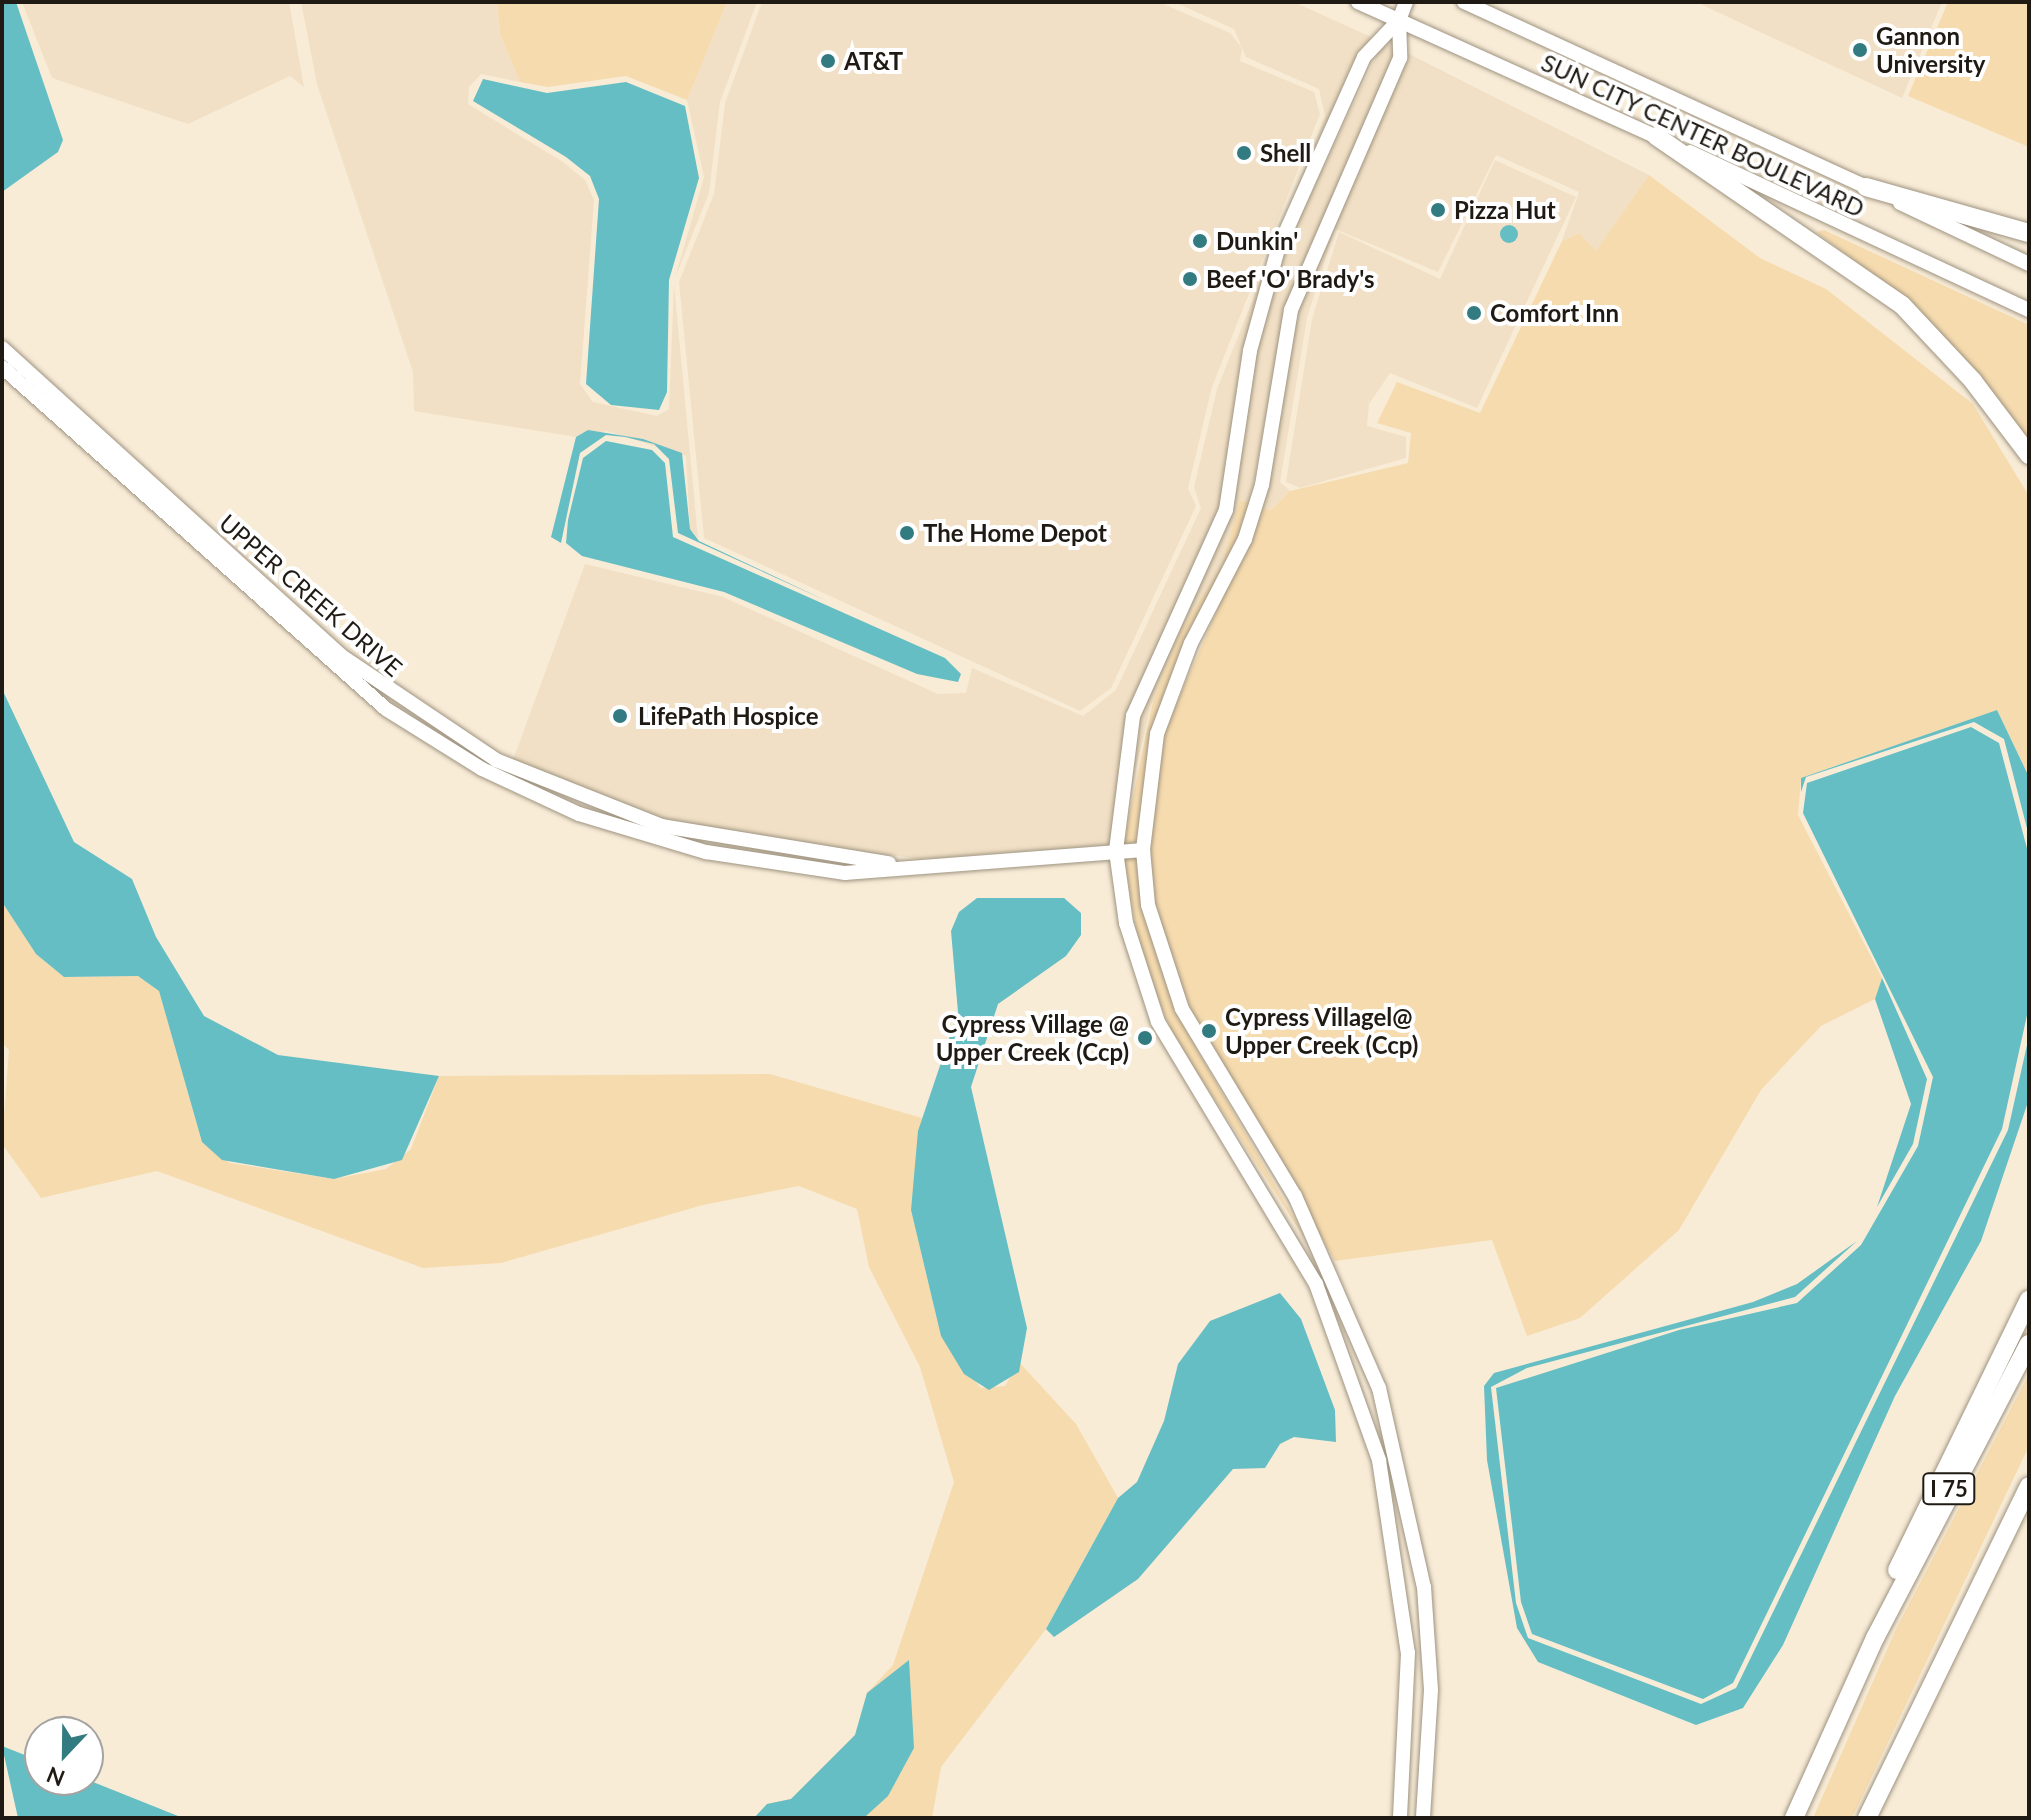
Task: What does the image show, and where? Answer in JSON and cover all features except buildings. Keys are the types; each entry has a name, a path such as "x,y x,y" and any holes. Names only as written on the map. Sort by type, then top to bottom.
{"highway":[{"path":"1656,136 1902,305 2029,455"},
{"path":"1866,187 2029,233"},
{"path":"1875,1638 1932,1488 2029,1299"},
{"name":"I 75","path":"1794,1818 1875,1638 2029,1344"},
{"path":"1867,1818 2029,1486"}],"street":[{"name":"SUN CITY CENTER BOULEVARD","path":"1358,2 1656,136 2029,310"},
{"path":"1400,1818 1408,1653 1379,1460 1316,1284 1158,1022 1126,923 1116,851 1133,716 1226,510 1250,351 1278,249 1364,57 1399,20 1406,2"},
{"name":"SUN CITY CENTER BOULEVARD","path":"1464,2 2029,264"},
{"path":"1399,20 1400,58 1291,310 1262,485 1245,539 1191,643 1157,734 1143,850 1148,905 1182,1009 1295,1196 1379,1388 1424,1587 1431,1690 1423,1818"},
{"name":"UPPER CREEK DRIVE","path":"2,348 340,655 496,760 662,826 913,866"},
{"name":"UPPER CREEK DRIVE","path":"2,367 328,664 482,769 590,819 706,852 845,873 1143,850"}],"shaded area":[{"path":"22,2 289,2 304,87 290,76 188,124 52,78"},
{"path":"301,2 497,2 500,34 520,82 481,74 469,87 468,104 563,162 585,180 594,200 580,384 593,402 657,416 669,409 674,284 698,538 690,529 686,456 607,431 576,437 414,411 413,372 317,84"},
{"path":"497,2 727,2 687,100 626,76 548,87 520,82 500,34"},
{"path":"727,2 757,2 720,102 709,193 675,278 704,177 687,100"},
{"path":"762,2 1159,2 1230,33 1242,48 1240,61 1314,92 1320,114 1212,387 1188,488 1196,506 1111,688 1080,711 704,538 679,282 714,194 725,103"},
{"path":"1174,2 1294,2 1371,37 1284,221 1325,116 1319,89 1246,57 1234,29"},
{"name":"Gannon University","path":"1696,2 1942,2 1902,98"},
{"path":"1948,2 2029,2 2029,147 1908,96"},
{"path":"1383,42 1394,47 1394,57 1286,307 1250,503 1240,500 1222,566 1180,632 1151,706 1124,817 1139,718 1232,511 1256,352 1284,251"},
{"path":"1407,53 1649,175 1596,252 1579,233 1562,241 1579,192 1496,155 1438,272 1335,229 1307,318 1280,482 1290,491 1271,510 1262,507 1297,311"},
{"path":"1495,160 1576,197 1477,408 1390,373 1369,404 1367,426 1406,437 1406,458 1300,488 1286,482 1312,319 1339,232 1440,279"},
{"path":"1649,175 1760,258 1826,289 1973,404 2029,496 2029,777 1997,710 1801,778 1798,815 1882,978 1875,999 1821,1026 1761,1090 1679,1230 1580,1318 1527,1336 1492,1240 1335,1261 1188,1006 1155,903 1149,849 1163,735 1262,507 1271,510 1290,491 1408,463 1411,433 1377,423 1397,382 1480,413 1562,241 1579,233 1596,251"},
{"path":"1824,230 2029,325 2029,446 1884,282 1816,232"},
{"path":"1265,269 1220,508 1127,714 1110,845 921,859 848,850 664,819 513,760 585,564 723,597 938,694 966,693 972,668 1083,716 1116,690 1201,508 1194,487 1217,389"},
{"path":"1240,500 1250,503 1239,537 1186,640 1151,734 1137,843 1123,844 1153,701 1180,632 1222,565"},
{"path":"1124,857 1137,857 1142,908 1176,1013 1313,1251 1173,1035 1141,958"},
{"path":"2,902 36,954 64,977 138,976 159,991 202,1142 230,1163 334,1179 386,1169 411,1149 439,1076 770,1074 922,1118 911,1210 941,1336 981,1388 1005,1386 1019,1362 1076,1424 1118,1498 1046,1629 941,1767 932,1818 754,1818 767,1804 791,1799 855,1735 867,1693 893,1665 954,1482 920,1367 869,1267 857,1209 799,1186 703,1205 501,1263 423,1268 157,1171 41,1198 2,1144 9,1050 2,1043"},
{"path":"2029,1374 2029,1446 1852,1818 1813,1818 1896,1629"}],"water":[{"path":"2,2 16,2 63,140 58,152 2,192"},
{"path":"483,79 547,93 626,82 685,106 699,178 669,280 667,392 659,410 611,405 586,384 599,199 590,176 566,157 473,101"},
{"path":"1505,225 1513,225 1518,234 1516,241 1505,243 1500,238 1500,230"},
{"path":"588,430 643,439 682,453 690,529 699,541 829,602 678,533 669,459 654,444 625,437 606,435 580,453 561,543 551,537 576,437"},
{"path":"606,441 652,450 665,463 673,537 945,658 961,674 958,682 917,674 724,592 582,556 566,543 568,520 583,458"},
{"path":"2,689 74,842 132,879 156,937 204,1016 278,1055 439,1076 402,1160 334,1179 222,1160 202,1142 159,991 138,976 64,977 36,954 2,902"},
{"path":"1997,710 2029,777 2029,836 2004,739 1974,722 1806,777 1801,792 1801,778"},
{"path":"1971,727 1999,743 2029,856 2029,1006 2002,1129 1733,1683 1703,1699 1532,1634 1521,1602 1496,1388 1679,1330 1797,1303 1861,1245 1918,1146 1933,1077 1803,813 1807,783"},
{"path":"977,898 1064,898 1081,913 1081,935 1066,956 998,1004 971,1087 1027,1328 1019,1372 989,1390 964,1374 941,1336 911,1210 918,1131 958,1012 951,931 959,912"},
{"path":"1882,978 1927,1079 1913,1144 1877,1207 1911,1104 1875,999"},
{"path":"2029,1036 2029,1099 1981,1241 1895,1396 1783,1645 1743,1708 1696,1725 1538,1662 1517,1628 1487,1460 1484,1386 1494,1373 1753,1302 1797,1284 1857,1241 1795,1297 1527,1368 1491,1387 1516,1603 1528,1638 1701,1704 1736,1688 2008,1130"},
{"path":"1280,1293 1301,1319 1335,1410 1336,1442 1294,1437 1280,1444 1265,1468 1233,1469 1138,1579 1054,1637 1046,1629 1118,1498 1137,1482 1164,1421 1178,1364 1210,1321"},
{"path":"909,1660 914,1748 888,1796 866,1816 754,1818 767,1804 791,1799 855,1735 867,1693"},
{"path":"2,1746 24,1755 24,1796 104,1796 104,1786 183,1818 18,1818"}],"place":[{"name":"Gannon University","path":"1860,50"},
{"name":"AT&T","path":"828,61"},
{"name":"Shell","path":"1244,153"},
{"name":"Pizza Hut","path":"1438,210"},
{"name":"Dunkin'","path":"1200,241"},
{"name":"Beef 'O' Brady's","path":"1190,279"},
{"name":"Comfort Inn","path":"1474,313"},
{"name":"The Home Depot","path":"907,533"},
{"name":"LifePath Hospice","path":"620,716"},
{"name":"Cypress Villagel@ Upper Creek (Ccp)","path":"1209,1031"},
{"name":"Cypress Village @ Upper Creek (Ccp)","path":"1145,1038"}]}
